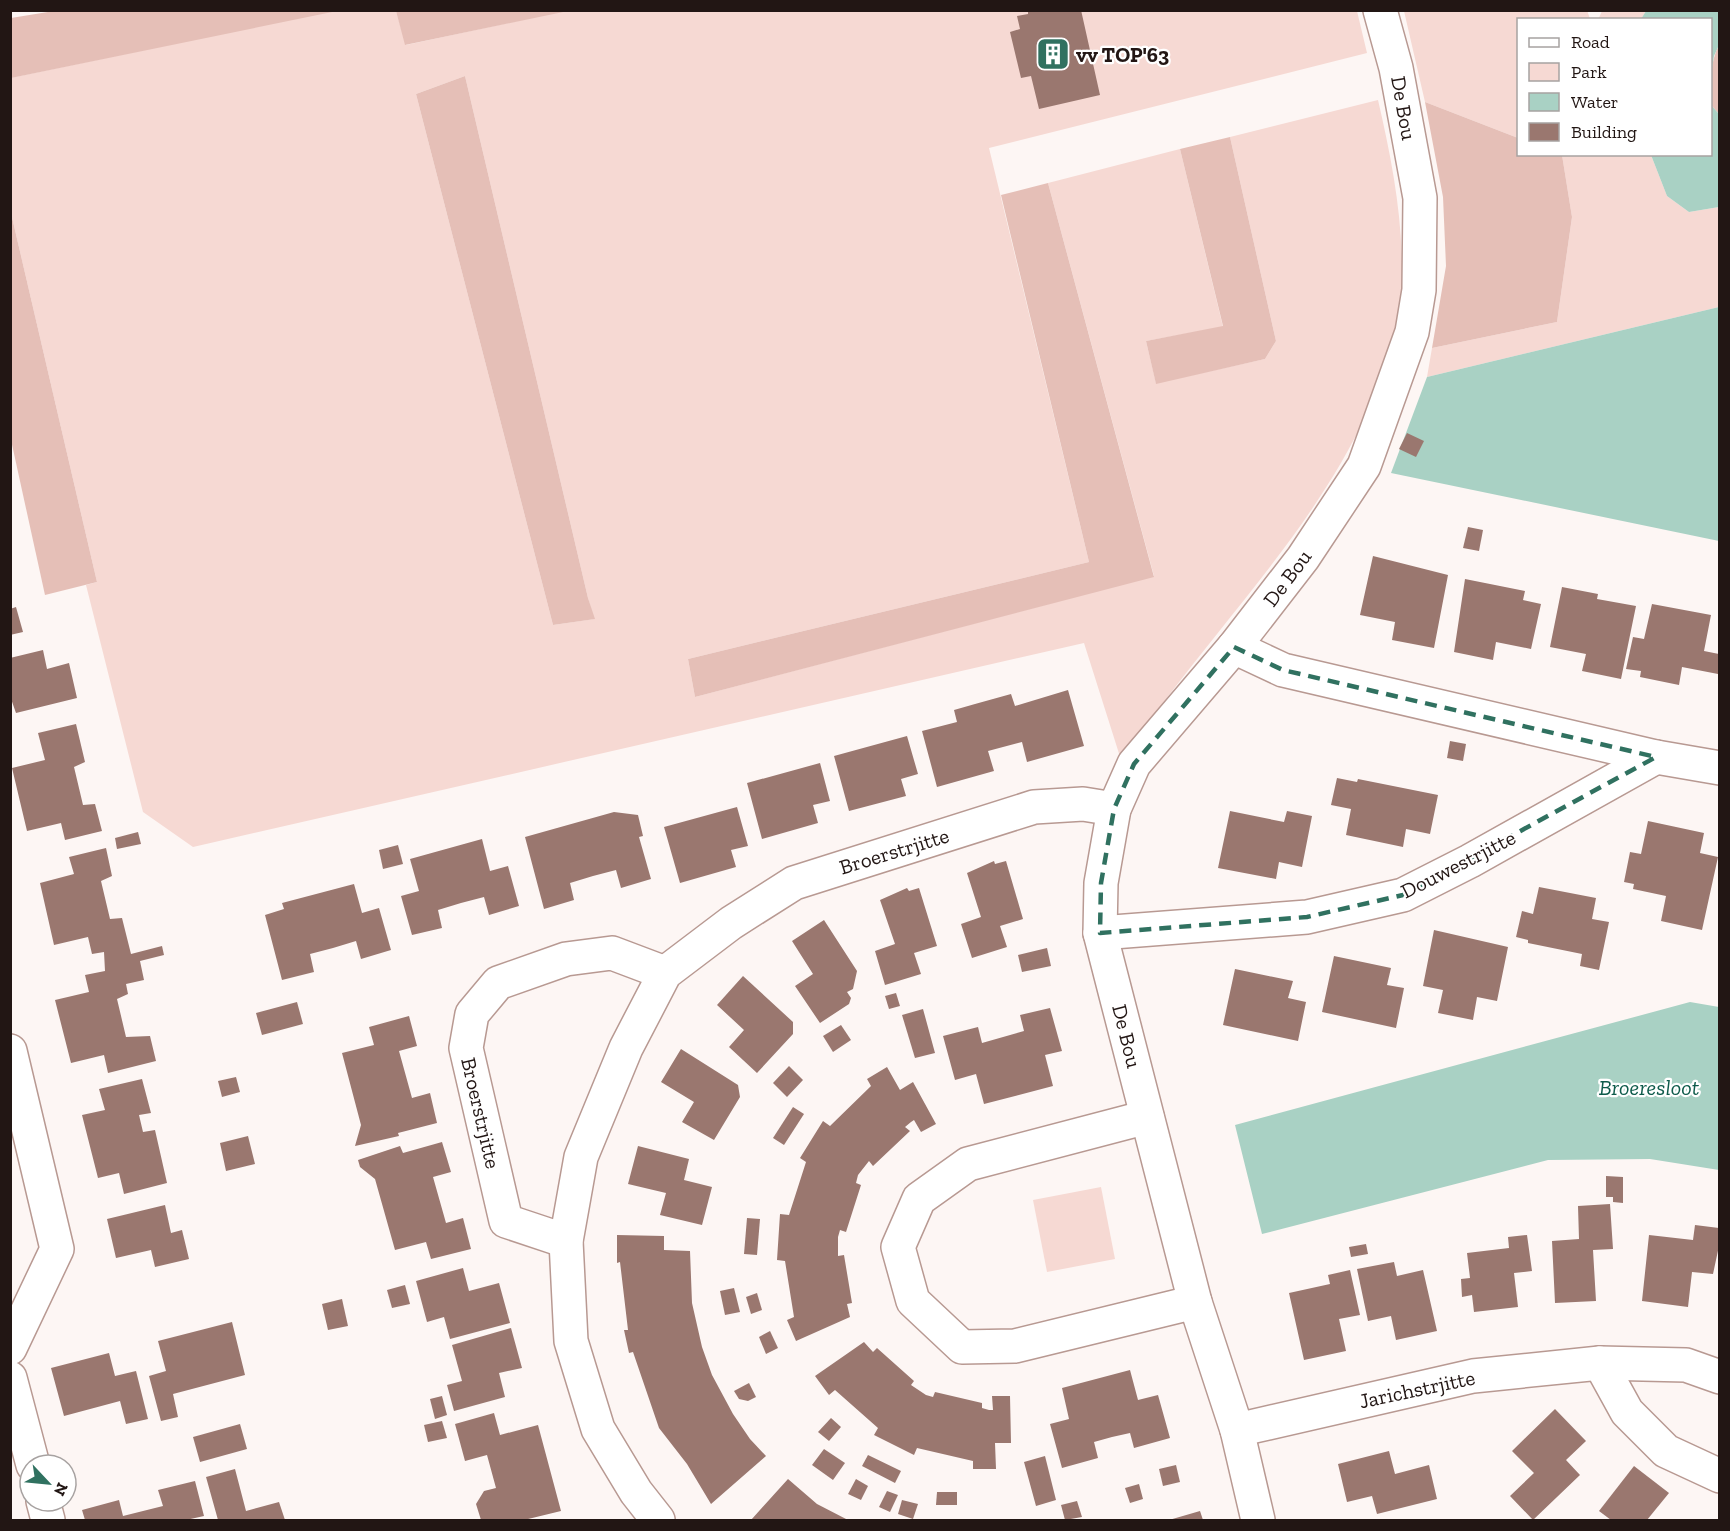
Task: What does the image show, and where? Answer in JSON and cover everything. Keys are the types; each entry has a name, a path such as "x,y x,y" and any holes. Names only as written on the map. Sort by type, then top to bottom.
{"street":[{"name":"De Bou","path":"1258,1521 1237,1430 1195,1302 1100,933 1101,883 1114,809 1134,764 1234,647 1303,558 1364,466 1412,332 1419,290 1420,198 1396,68 1380,10"},
{"path":"1234,647 1283,670 1656,757 1719,768"},
{"name":"Douwestrjitte","path":"1100,933 1307,918 1403,895 1470,861 1656,757"},
{"name":"Broerstrjitte","path":"658,1521 636,1492 598,1429 571,1341 566,1241 581,1157 626,1048 665,973 730,923 794,883 1034,807 1083,804 1114,809"},
{"name":"Broerstrjitte","path":"566,1241 506,1221 466,1048 472,1014 498,983 566,959 612,953 665,973"},
{"path":"10,1051 57,1249 10,1348"},
{"path":"1148,1117 968,1164 919,1199 898,1247 913,1301 962,1347 1015,1346 1195,1302"},
{"path":"1600,1364 1627,1412 1666,1451 1719,1476"},
{"name":"Jarichstrjitte","path":"1237,1430 1473,1376 1600,1364 1686,1365 1719,1377"},
{"path":"10,1378 30,1453"}],"highlighted area":[{"path":"1234,647 1283,670 1656,757 1403,895 1307,917 1100,933 1101,883 1114,809 1134,764"}],"green space":[{"path":"337,10 396,11 406,45 568,10 1357,11 1367,53 989,148 1089,562 688,659 695,697 1154,576 1048,183 1180,149 1223,327 1146,341 1156,383 1265,359 1276,341 1230,137 1378,100 1398,205 1402,248 1401,306 1387,363 1365,417 1338,469 1306,518 1157,710 1122,763 1084,643 193,847 143,812 86,585 97,582 11,213 10,78","holes":["465,76 594,619 553,625 416,94"]},
{"path":"1587,10 1590,18 1517,18 1517,138 1425,102 1404,11"},
{"path":"1602,11 1646,11 1642,18 1599,18"},
{"path":"1562,156 1651,156 1667,196 1689,212 1719,207 1719,307 1427,377 1432,348 1557,322 1572,217"},
{"path":"1101,1187 1115,1259 1047,1272 1033,1200"}],"shaded area":[{"path":"396,10 568,11 405,45"},
{"path":"54,11 337,11 11,78 11,18"},
{"path":"1719,45 1719,114 1712,106 1712,67"},
{"path":"465,76 588,598 595,619 553,625 416,94"},
{"path":"1425,102 1517,138 1517,156 1562,156 1572,217 1557,322 1432,348 1446,266 1443,197"},
{"path":"1230,137 1276,341 1265,359 1156,384 1146,341 1223,326 1180,149"},
{"path":"1048,183 1154,577 695,697 688,659 1089,562 1001,195"},
{"path":"11,213 97,582 45,595 11,440"}],"water":[{"path":"1646,11 1719,11 1719,45 1712,68 1712,18 1642,18"},
{"path":"1712,106 1719,114 1719,207 1689,212 1667,196 1651,156 1712,156"},
{"path":"1719,307 1719,541 1391,473 1427,377"},
{"name":"Broeresloot","path":"1690,1002 1719,1007 1719,1170 1650,1159 1548,1160 1262,1234 1235,1125"}],"building":[{"name":"vv TOP'63","path":"1028,10 1081,10 1100,95 1039,109 1031,76 1021,78 1010,32 1020,29 1017,16 1028,14"},
{"path":"1407,433 1424,441 1416,457 1399,449"},
{"path":"1468,527 1483,530 1479,551 1463,548"},
{"path":"1373,556 1448,575 1434,648 1392,640 1395,622 1360,615"},
{"path":"1465,579 1525,591 1523,600 1541,604 1531,649 1496,642 1493,660 1454,652"},
{"path":"1562,587 1598,594 1597,599 1636,606 1621,679 1582,671 1586,654 1550,647"},
{"path":"1652,604 1711,615 1704,651 1719,654 1718,674 1682,667 1679,685 1640,677 1641,671 1626,669 1633,637 1644,639"},
{"path":"16,607 23,632 10,635 10,609"},
{"path":"43,650 47,669 69,663 77,698 16,713 10,696 10,658"},
{"path":"1068,690 1084,746 1027,762 1022,742 988,751 994,771 937,787 922,731 957,722 954,710 975,704 1011,694 1015,706"},
{"path":"76,724 85,762 74,767 83,805 95,804 102,831 65,840 61,823 27,831 12,768 45,760 38,733"},
{"path":"907,736 918,774 901,779 906,796 849,811 834,756"},
{"path":"1450,741 1466,744 1463,761 1447,758"},
{"path":"820,763 830,801 813,805 818,823 762,839 747,783"},
{"path":"1337,778 1357,782 1358,779 1438,795 1430,834 1406,829 1403,847 1346,835 1351,809 1331,805"},
{"path":"737,807 748,846 731,850 736,867 680,883 664,827"},
{"path":"1230,811 1284,822 1287,811 1312,816 1302,867 1279,862 1276,879 1218,868"},
{"path":"614,812 638,815 643,836 639,837 651,879 621,888 616,870 593,876 570,883 574,900 544,909 525,837"},
{"path":"1648,821 1704,833 1700,853 1718,857 1702,930 1661,921 1666,896 1633,889 1634,884 1624,882 1630,852 1641,854"},
{"path":"138,832 141,844 117,849 115,838"},
{"path":"482,839 490,871 508,866 519,906 489,915 484,897 461,903 438,910 442,928 412,935 401,896 419,891 410,859"},
{"path":"398,845 403,864 383,869 379,850"},
{"path":"106,848 112,876 101,881 110,919 122,918 131,954 162,946 164,955 140,961 144,980 126,984 128,994 117,999 126,1037 150,1036 156,1061 108,1073 104,1055 71,1063 55,1000 89,992 85,975 105,971 104,952 92,954 88,937 54,945 40,883 74,874 69,857"},
{"path":"994,861 995,864 1006,861 1023,919 1000,926 1007,947 972,958 961,924 981,917 967,873"},
{"path":"354,884 362,913 379,908 391,950 361,959 356,941 310,954 314,972 282,980 265,915 284,909 282,903"},
{"path":"1539,887 1596,898 1592,919 1609,922 1599,970 1580,966 1582,954 1528,943 1528,940 1516,937 1522,911 1533,914"},
{"path":"907,888 909,891 919,888 937,946 914,953 921,974 885,985 875,951 895,944 880,900"},
{"path":"824,920 857,971 853,989 847,992 851,998 849,1004 820,1023 795,986 813,974 792,941"},
{"path":"1434,930 1508,947 1497,1001 1477,997 1473,1020 1438,1013 1443,990 1423,986"},
{"path":"1047,948 1051,966 1022,972 1018,955"},
{"path":"1334,956 1391,968 1387,985 1404,988 1396,1028 1322,1012"},
{"path":"1235,969 1293,981 1288,998 1306,1002 1298,1041 1223,1025"},
{"path":"743,976 793,1022 793,1034 757,1073 729,1047 744,1030 717,1005"},
{"path":"896,993 900,1006 889,1009 885,996"},
{"path":"297,1002 303,1024 262,1035 256,1013"},
{"path":"1050,1008 1062,1051 1045,1055 1053,1086 984,1104 976,1074 955,1080 943,1036 978,1027 982,1043 1024,1031 1020,1015"},
{"path":"923,1009 935,1053 915,1058 902,1015"},
{"path":"409,1016 417,1046 399,1051 412,1098 430,1093 437,1123 398,1133 399,1136 355,1146 361,1125 342,1053 374,1045 369,1027"},
{"path":"841,1025 851,1040 833,1052 823,1036"},
{"path":"681,1049 738,1085 740,1097 714,1140 682,1122 694,1102 661,1082"},
{"path":"789,1066 803,1080 787,1097 773,1083"},
{"path":"887,1067 900,1090 913,1082 936,1124 921,1132 914,1120 905,1127 910,1131 873,1166 869,1161 858,1175 856,1183 861,1185 846,1232 840,1230 838,1237 838,1256 844,1255 852,1303 847,1304 850,1317 796,1341 787,1320 794,1317 785,1261 777,1260 780,1214 789,1215 806,1162 800,1158 823,1121 830,1126 871,1086 867,1079"},
{"path":"236,1077 240,1092 222,1097 218,1081"},
{"path":"142,1079 151,1113 139,1115 143,1132 155,1130 167,1183 124,1194 119,1173 98,1178 82,1115 105,1110 99,1089"},
{"path":"793,1107 804,1114 784,1145 773,1138"},
{"path":"248,1136 255,1164 226,1171 220,1143"},
{"path":"442,1142 451,1172 433,1177 446,1223 463,1218 471,1249 431,1259 426,1242 395,1250 375,1179 360,1167 358,1160 400,1146 403,1153"},
{"path":"638,1146 689,1159 684,1180 712,1187 702,1225 660,1215 666,1193 628,1184"},
{"path":"1606,1176 1623,1177 1623,1203 1613,1202 1613,1197 1606,1197"},
{"path":"1610,1204 1613,1249 1593,1250 1596,1301 1555,1303 1552,1241 1579,1239 1578,1206"},
{"path":"165,1205 171,1233 182,1230 189,1259 155,1267 151,1250 116,1258 107,1219"},
{"path":"747,1218 760,1219 757,1255 744,1254"},
{"path":"1695,1225 1719,1228 1719,1246 1713,1274 1692,1272 1688,1307 1642,1301 1649,1235 1693,1240"},
{"path":"617,1235 664,1236 664,1250 690,1251 692,1303 702,1347 712,1375 733,1414 750,1439 766,1456 711,1504 687,1464 659,1428 633,1352 629,1353 624,1330 628,1330 620,1262 617,1263"},
{"path":"1527,1235 1532,1271 1514,1273 1518,1307 1474,1312 1472,1295 1462,1297 1461,1279 1470,1278 1467,1253 1509,1248 1508,1237"},
{"path":"1366,1244 1368,1254 1351,1257 1349,1247"},
{"path":"1394,1262 1397,1276 1423,1270 1437,1331 1396,1340 1391,1316 1368,1321 1357,1269"},
{"path":"463,1268 469,1291 499,1283 510,1323 450,1339 444,1317 427,1322 416,1281"},
{"path":"1350,1270 1360,1315 1339,1319 1346,1351 1304,1360 1289,1293 1330,1284 1328,1275"},
{"path":"405,1285 410,1304 392,1308 387,1290"},
{"path":"734,1288 740,1312 725,1315 720,1291"},
{"path":"757,1293 762,1310 751,1314 746,1297"},
{"path":"342,1299 348,1326 328,1330 322,1304"},
{"path":"232,1322 245,1375 173,1394 178,1417 161,1421 149,1376 166,1371 158,1341"},
{"path":"511,1328 522,1368 499,1373 505,1397 454,1411 447,1385 462,1381 452,1345"},
{"path":"770,1331 778,1348 766,1354 759,1337"},
{"path":"864,1342 873,1352 877,1348 914,1381 911,1385 926,1395 933,1397 935,1392 982,1403 982,1408 989,1410 993,1410 992,1396 1010,1396 1011,1443 995,1443 996,1469 973,1469 973,1461 917,1448 914,1455 874,1435 878,1428 835,1390 829,1395 815,1376"},
{"path":"109,1353 115,1376 136,1371 148,1419 126,1424 120,1401 64,1416 51,1368"},
{"path":"1130,1370 1138,1400 1158,1395 1170,1438 1134,1448 1130,1433 1094,1442 1098,1458 1062,1468 1050,1424 1069,1419 1062,1388"},
{"path":"749,1383 756,1397 748,1401 739,1399 734,1391"},
{"path":"442,1396 447,1415 435,1419 430,1399"},
{"path":"1555,1409 1586,1441 1566,1460 1580,1475 1533,1520 1510,1496 1534,1473 1512,1451"},
{"path":"494,1413 500,1435 538,1425 561,1511 524,1520 481,1520 476,1504 484,1491 496,1488 487,1455 465,1461 455,1424"},
{"path":"831,1418 841,1427 829,1441 818,1432"},
{"path":"442,1421 447,1438 428,1442 424,1425"},
{"path":"240,1424 247,1449 200,1462 193,1437"},
{"path":"824,1449 845,1463 833,1480 812,1465"},
{"path":"1389,1451 1395,1474 1429,1465 1437,1499 1377,1514 1372,1496 1347,1502 1338,1464"},
{"path":"868,1455 901,1471 895,1483 862,1466"},
{"path":"1045,1456 1056,1500 1036,1506 1024,1462"},
{"path":"1176,1465 1180,1482 1163,1486 1159,1469"},
{"path":"1634,1466 1669,1493 1647,1520 1611,1520 1599,1511"},
{"path":"235,1469 246,1511 279,1502 285,1520 218,1520 206,1477"},
{"path":"788,1479 817,1504 848,1520 751,1520"},
{"path":"856,1479 868,1486 861,1500 848,1494"},
{"path":"195,1481 204,1516 186,1520 85,1520 82,1510 119,1500 123,1516 163,1506 158,1490"},
{"path":"1139,1484 1143,1499 1130,1503 1125,1488"},
{"path":"887,1491 898,1495 890,1512 879,1507"},
{"path":"937,1492 957,1492 957,1505 936,1505"},
{"path":"902,1500 918,1504 913,1519 898,1514"},
{"path":"1077,1501 1082,1517 1065,1520 1061,1505"},
{"path":"1200,1511 1203,1520 1169,1520"}],"place":[{"name":"vv TOP'63","path":"1053,54"}]}
